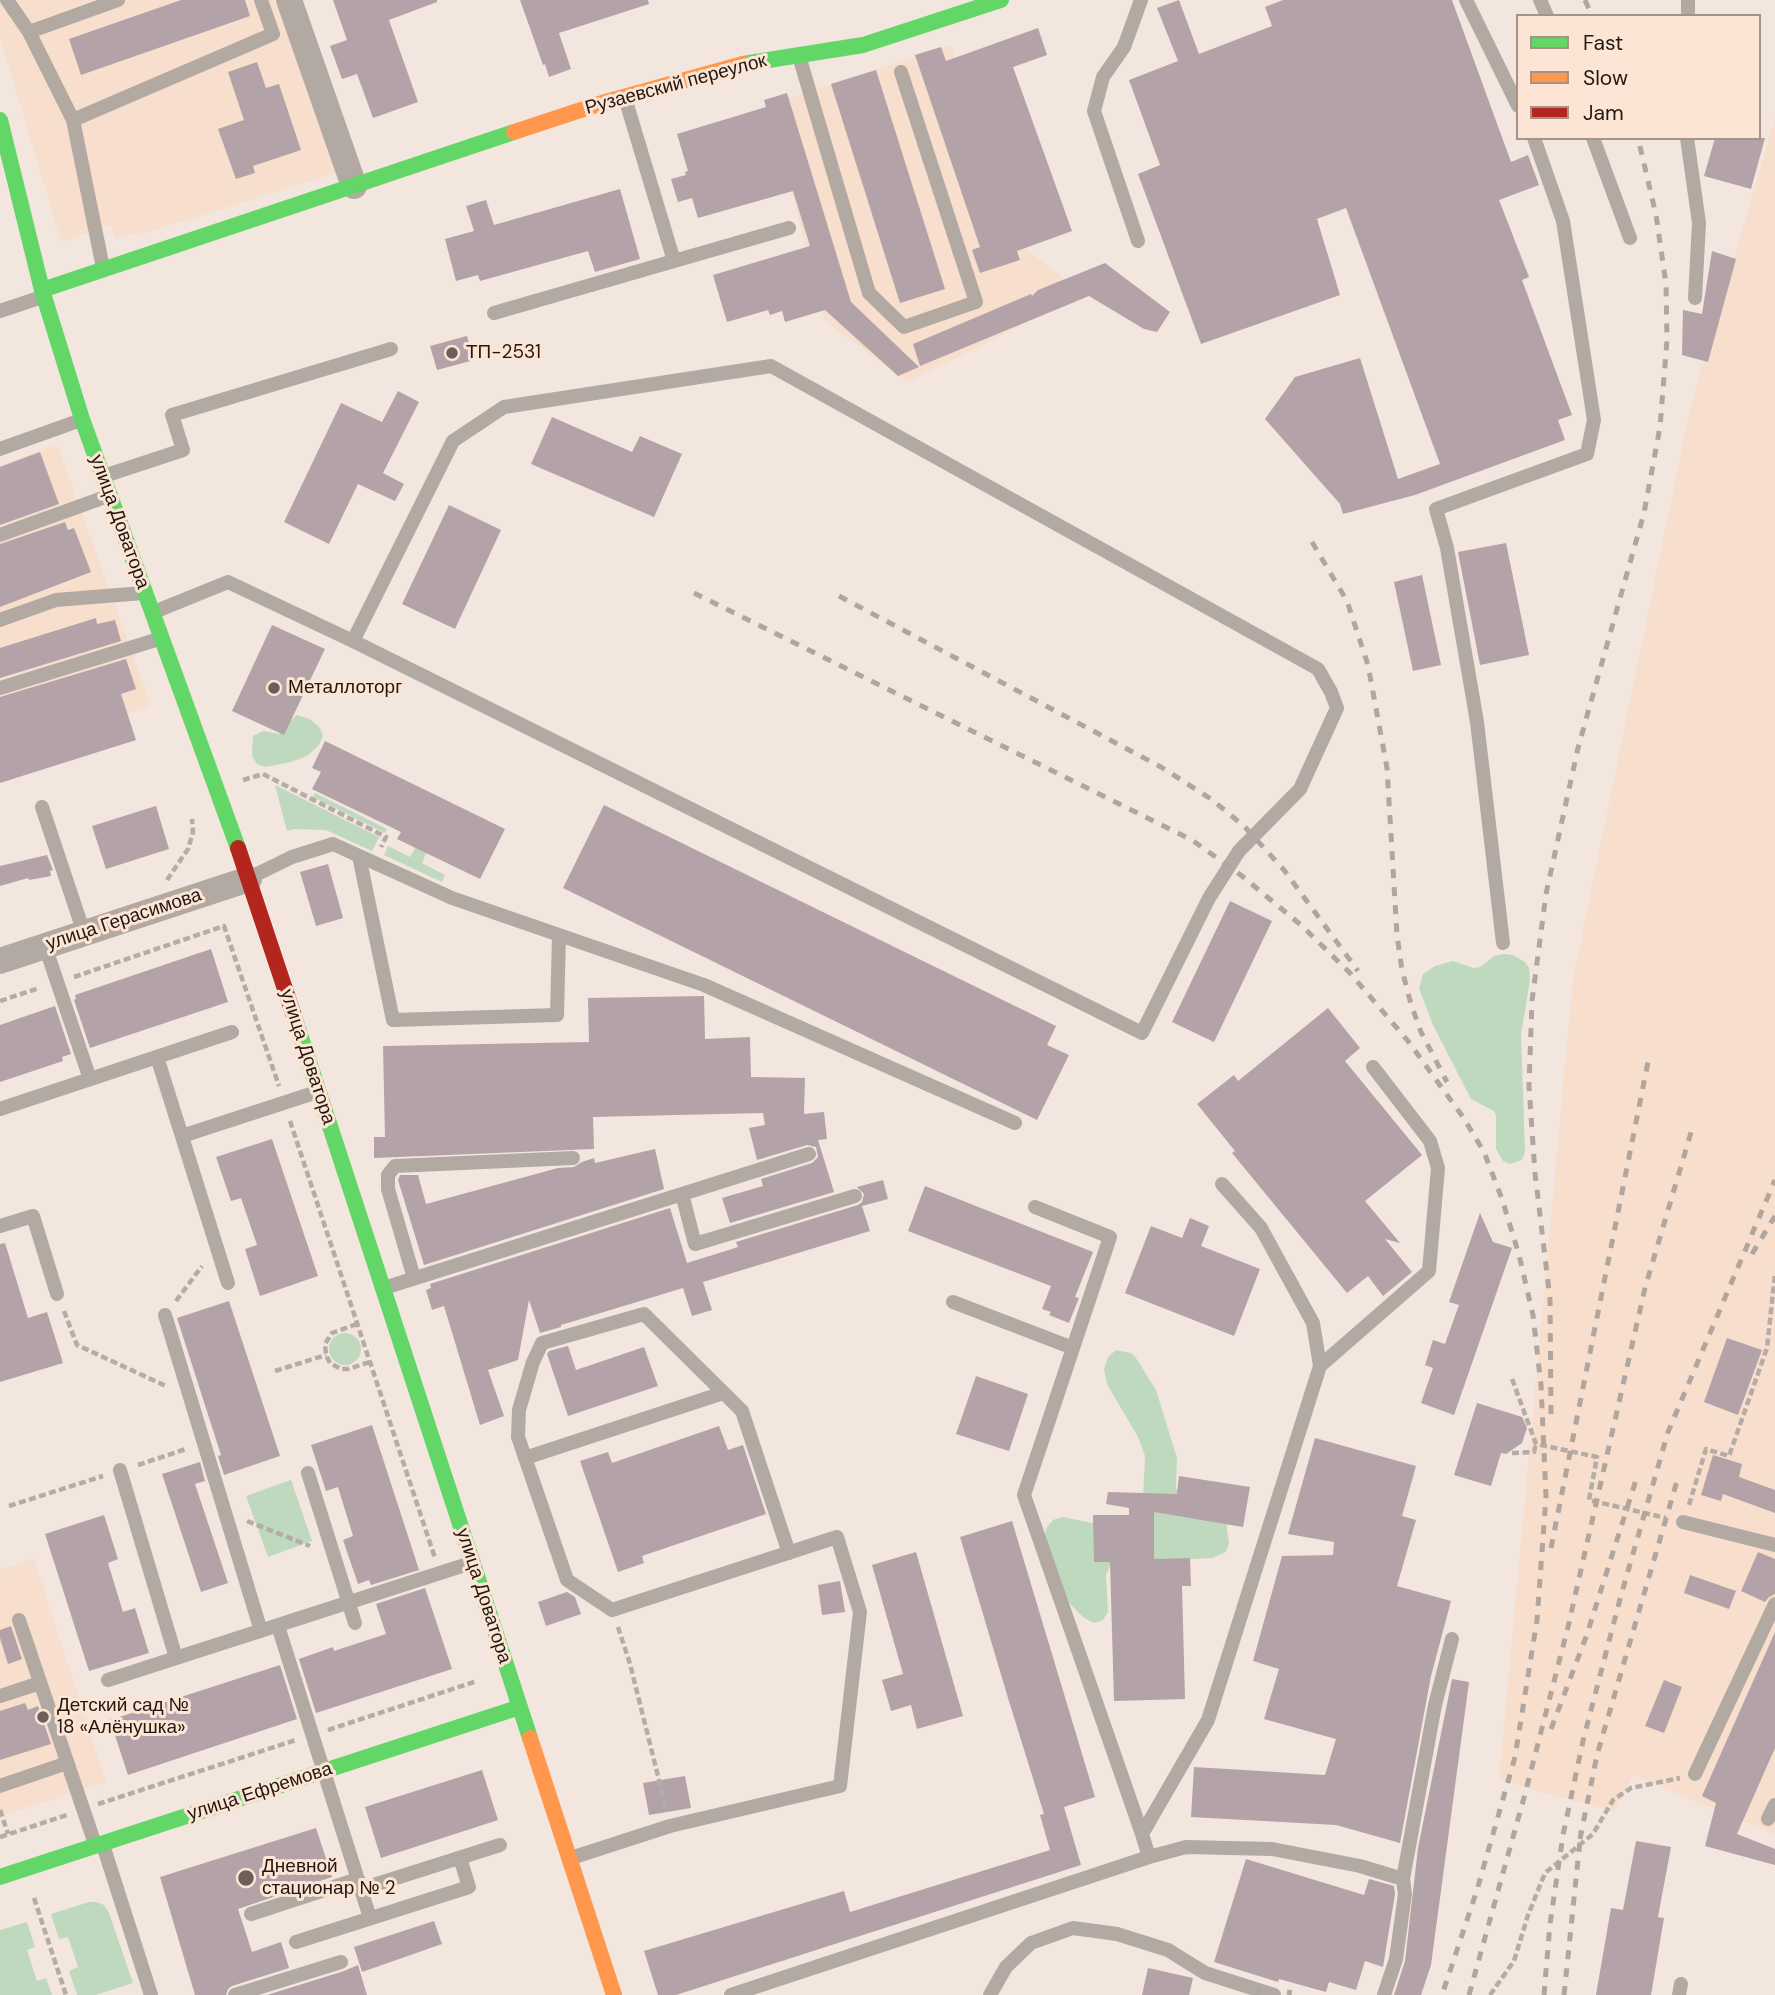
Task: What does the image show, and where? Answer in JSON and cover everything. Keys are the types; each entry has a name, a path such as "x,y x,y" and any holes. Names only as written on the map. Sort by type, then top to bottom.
{"street":[{"path":"289,0 354,186"},
{"name":"Рузаевский переулок","path":"44,293 103,269 625,97 749,62 863,45 1001,0"},
{"name":"улица Доватора","path":"0,120 44,293 82,419 249,879 614,1995"},
{"name":"улица Герасимова","path":"0,961 249,879"},
{"name":"улица Ефремова","path":"0,1877 520,1707"}],"lane":[{"path":"7,0 29,32 74,120 103,269"},
{"path":"29,32 118,0"},
{"path":"74,120 273,34 261,0"},
{"path":"1138,241 1094,111 1102,77 1124,47 1141,0"},
{"path":"1466,0 1516,102"},
{"path":"799,55 869,293 904,327 976,302 901,72"},
{"path":"625,97 674,261"},
{"path":"1503,943 1476,722 1447,548 1436,509 1587,454 1594,419 1563,221 1535,140"},
{"path":"1594,140 1630,238"},
{"path":"1686,140 1699,223 1695,298"},
{"path":"494,313 789,228"},
{"path":"0,311 44,293"},
{"path":"103,476 183,450 172,415 391,349"},
{"path":"152,613 228,582 1142,1033 1209,898 1239,851 1300,789 1336,708 1331,691 1318,669 771,366 504,407 494,413 453,441 353,642"},
{"path":"0,449 82,419"},
{"path":"0,536 110,495"},
{"path":"0,620 55,600 144,593"},
{"path":"0,688 161,638"},
{"path":"42,807 84,933"},
{"path":"249,879 292,857 333,844 452,898 704,985 1015,1122"},
{"path":"359,856 393,1020 557,1015 559,935"},
{"path":"45,946 90,1079"},
{"path":"0,1109 232,1032"},
{"path":"157,1057 228,1283"},
{"path":"1320,1366 1429,1271 1438,1168 1430,1141 1373,1067"},
{"path":"182,1136 318,1092"},
{"path":"383,1288 809,1154"},
{"path":"414,1278 388,1189 388,1175 395,1166 573,1158"},
{"path":"1142,1834 1208,1720 1320,1366 1313,1323 1261,1227 1222,1184"},
{"path":"682,1194 695,1244 855,1196"},
{"path":"1035,1207 1110,1237 1024,1495 1149,1857"},
{"path":"0,1226 33,1216 57,1294"},
{"path":"953,1302 1073,1348"},
{"path":"569,1858 670,1826 840,1786 860,1612 837,1537 789,1553 612,1610 568,1580 518,1437 519,1410 533,1362 542,1343 644,1314 742,1411 789,1553"},
{"path":"165,1315 261,1631"},
{"path":"525,1458 723,1393"},
{"path":"120,1470 176,1658"},
{"path":"308,1473 355,1623"},
{"path":"1683,1522 1775,1545"},
{"path":"108,1680 472,1562"},
{"path":"1695,1774 1775,1604"},
{"path":"19,1619 83,1809 99,1845 148,1994"},
{"path":"278,1626 370,1918"},
{"path":"1384,1995 1396,1958 1405,1894 1403,1879 1435,1705 1452,1639"},
{"path":"0,1696 40,1683"},
{"path":"0,1786 67,1763"},
{"path":"1768,1819 1775,1805"},
{"path":"251,1914 500,1845"},
{"path":"731,1995 1186,1847 1272,1849 1360,1866 1403,1879"},
{"path":"296,1941 469,1887 460,1858"},
{"path":"990,1995 1006,1967 1031,1943 1073,1928 1117,1934 1168,1950 1205,1973 1274,1995"},
{"path":"235,1995 341,1962"}],"path":[{"path":"216,789 263,774 386,837 379,850"},
{"path":"163,884 191,841 193,832 188,808"},
{"path":"0,1001 224,926 440,1573"},
{"path":"153,942 156,949"},
{"path":"165,1315 216,1246"},
{"path":"1536,1444 1597,1457 1589,1500 1683,1522 1706,1449 1729,1456 1767,1348 1775,1274"},
{"path":"57,1294 77,1345 189,1396"},
{"path":"357,1324 332,1333 325,1344 326,1355 330,1363 341,1369 369,1362"},
{"path":"275,1371 326,1355"},
{"path":"1512,1379 1536,1444 1534,1452 1512,1452"},
{"path":"225,1512 334,1555"},
{"path":"612,1610 630,1664 670,1826"},
{"path":"0,1837 477,1681 473,1669"},
{"path":"1490,1995 1514,1961 1545,1873 1593,1834 1612,1800 1631,1788 1695,1774"},
{"path":"0,1810 8,1834"},
{"path":"34,1897 66,1995"}],"shaded area":[{"path":"0,0 274,0 339,172 136,236 134,233 116,239 111,225 61,242 0,36"},
{"path":"951,45 1019,244 1084,294 908,382 825,321 769,104"},
{"path":"1775,118 1775,1835 1633,1775 1614,1812 1499,1780 1573,979 1690,409"},
{"path":"57,444 151,706 0,752 0,465"},
{"name":"Детский сад № 18 «Алёнушка»","path":"34,1559 106,1782 0,1816 0,1570"}],"green space":[{"path":"296,715 310,719 320,728 323,736 319,745 307,756 291,762 266,767 257,764 252,756 253,736 263,731 279,734"},
{"path":"275,785 379,837 372,851 326,830 287,831"},
{"path":"315,793 387,829 385,833 313,797"},
{"path":"388,846 410,857 416,846 427,851 422,863 445,875 442,882 384,855"},
{"path":"1513,955 1525,962 1529,968 1530,980 1521,1035 1525,1152 1522,1160 1510,1164 1503,1161 1496,1149 1494,1111 1471,1099 1433,1025 1419,989 1423,974 1435,966 1453,961 1474,968 1480,967 1494,956"},
{"path":"345,1333 356,1338 361,1349 356,1360 345,1365 334,1360 329,1349 334,1338"},
{"path":"1116,1350 1131,1353 1136,1358 1156,1390 1177,1458 1176,1488 1181,1497 1226,1521 1229,1543 1226,1552 1212,1558 1111,1564 1106,1575 1108,1612 1103,1620 1094,1623 1084,1618 1064,1598 1044,1536 1053,1520 1063,1517 1096,1524 1124,1523 1143,1499 1145,1456 1138,1437 1107,1384 1104,1369 1108,1357"},
{"path":"291,1480 312,1541 268,1557 246,1496"},
{"path":"89,1902 104,1905 109,1913 133,1983 96,1995 77,1995 69,1971 78,1967 68,1937 59,1939 51,1914"},
{"path":"27,1922 35,1947 27,1950 37,1981 46,1978 52,1995 0,1995 0,1930"}],"building":[{"path":"181,0 245,0 250,16 81,75 69,39"},
{"path":"333,0 437,0 389,20 418,102 373,118 357,74 342,79 330,46 347,40"},
{"path":"520,0 648,0 649,4 559,33 571,69 549,77"},
{"path":"1179,0 1199,54 1272,26 1265,7 1283,0 1452,0 1511,162 1528,155 1539,185 1499,200 1529,277 1522,280 1572,415 1558,420 1565,440 1415,495 1343,514 1340,504 1265,419 1295,377 1360,358 1398,479 1440,464 1346,208 1317,219 1340,295 1201,344 1138,174 1160,165 1129,80 1178,61 1157,8"},
{"path":"1038,28 1047,55 1013,67 1072,231 1017,251 1020,260 980,273 972,250 980,247 915,55 941,47 946,61"},
{"path":"257,62 266,88 279,84 301,150 253,166 255,173 236,179 218,129 244,120 228,72"},
{"path":"876,70 945,289 900,303 831,84"},
{"path":"787,93 851,302 919,367 898,376 825,310 785,322 782,311 770,315 768,310 727,322 713,275 810,246 793,191 698,218 692,198 678,202 671,179 686,175 685,172 688,171 677,134 766,107 764,100"},
{"path":"1765,138 1751,189 1704,176 1714,140"},
{"path":"620,189 640,259 595,272 588,251 480,281 478,275 456,281 445,239 474,231 466,206 486,200 494,225"},
{"path":"1712,251 1736,259 1708,362 1682,355 1683,310 1702,314"},
{"path":"1105,263 1170,312 1157,332 1144,329 1089,296 920,366 913,344"},
{"name":"ТП-2531","path":"467,336 474,360 437,370 430,346"},
{"path":"398,391 419,402 383,473 404,484 395,501 358,484 329,544 284,522 341,403 382,422"},
{"path":"552,417 632,452 640,436 682,454 654,517 531,464"},
{"path":"40,452 59,504 0,525 0,467"},
{"path":"449,505 501,530 455,629 402,604"},
{"path":"65,522 68,530 74,528 91,572 0,607 0,544"},
{"path":"1506,543 1529,655 1480,665 1458,552"},
{"path":"1422,575 1441,665 1413,671 1394,582"},
{"path":"96,618 97,624 115,620 121,641 0,678 0,648"},
{"name":"Металлоторг","path":"272,625 325,649 284,735 232,711"},
{"path":"126,659 136,689 121,694 136,740 0,783 0,697"},
{"path":"325,741 505,829 480,879 397,839 401,832 312,789 321,772 312,768"},
{"path":"604,805 1056,1026 1047,1045 1069,1055 1037,1120 563,888"},
{"path":"156,806 169,849 106,869 92,826"},
{"path":"47,855 53,870 50,871 51,876 28,878 0,886 0,866"},
{"path":"328,864 343,918 316,926 300,872"},
{"path":"1230,901 1272,921 1214,1042 1172,1022"},
{"path":"211,949 228,1002 90,1048 74,1000 75,995"},
{"path":"704,996 705,1039 750,1037 751,1077 805,1078 804,1114 824,1112 827,1139 818,1140 834,1192 730,1223 722,1198 763,1186 761,1179 812,1163 818,1157 816,1147 807,1145 757,1160 749,1128 765,1125 763,1113 593,1117 594,1149 374,1158 374,1137 385,1137 383,1046 589,1042 588,998"},
{"path":"55,1006 71,1054 62,1057 63,1061 0,1082 0,1025"},
{"path":"1328,1008 1360,1048 1345,1061 1422,1155 1365,1201 1400,1243 1385,1239 1412,1272 1383,1296 1368,1276 1347,1293 1232,1153 1235,1151 1197,1104 1234,1075 1238,1081"},
{"path":"272,1139 318,1276 260,1296 245,1249 257,1245 241,1198 231,1201 216,1157"},
{"path":"655,1149 664,1189 424,1265 398,1180 400,1175 418,1175 426,1204 558,1168 574,1167 594,1158 595,1163"},
{"path":"883,1180 888,1199 862,1206 870,1231 703,1282 712,1310 692,1316 683,1288 540,1333 529,1300 518,1360 488,1370 504,1416 480,1425 444,1306 432,1310 426,1290 431,1288 430,1284 670,1208 687,1263 738,1247 736,1242 858,1205 864,1194 857,1187"},
{"path":"925,1186 1093,1252 1075,1297 1079,1298 1069,1323 1049,1315 1051,1312 1042,1309 1051,1286 908,1231"},
{"path":"1480,1213 1493,1242 1512,1248 1454,1415 1421,1403 1433,1368 1425,1365 1433,1340 1445,1344 1459,1305 1449,1302"},
{"path":"1190,1218 1209,1226 1201,1246 1260,1269 1234,1336 1125,1293 1151,1226 1182,1238"},
{"path":"5,1243 28,1318 47,1312 63,1363 0,1382 0,1244"},
{"path":"229,1301 280,1456 224,1475 218,1456 221,1455 177,1318"},
{"path":"1727,1338 1762,1350 1738,1415 1704,1402"},
{"path":"568,1346 576,1370 644,1347 658,1386 568,1416 547,1354"},
{"path":"976,1376 1028,1394 1009,1451 956,1434"},
{"path":"1477,1403 1522,1417 1527,1428 1522,1443 1506,1454 1501,1453 1491,1486 1454,1475"},
{"path":"372,1425 419,1570 371,1585 369,1580 358,1584 343,1540 353,1536 338,1487 326,1491 311,1445"},
{"path":"719,1426 728,1450 743,1445 766,1514 642,1556 644,1563 618,1572 580,1461 608,1452 612,1463"},
{"path":"1315,1438 1416,1466 1402,1516 1416,1520 1397,1586 1451,1601 1431,1676 1400,1843 1336,1825 1191,1817 1194,1767 1325,1775 1336,1739 1264,1719 1279,1669 1253,1661 1282,1556 1333,1555 1334,1542 1288,1534"},
{"path":"1713,1455 1742,1464 1739,1477 1775,1490 1775,1513 1723,1494 1721,1501 1701,1495"},
{"path":"200,1462 205,1481 195,1484 228,1583 201,1592 162,1474"},
{"path":"1179,1476 1250,1487 1243,1527 1154,1512 1154,1559 1190,1558 1191,1586 1182,1586 1185,1699 1114,1701 1110,1562 1094,1562 1093,1515 1129,1515 1129,1508 1106,1504 1108,1492 1177,1494"},
{"path":"104,1515 118,1559 108,1563 123,1612 135,1608 149,1653 89,1671 45,1534"},
{"path":"1012,1521 1095,1797 1064,1807 1081,1865 676,1995 658,1995 644,1951 844,1891 850,1912 1050,1850 1040,1815 1044,1814 960,1537"},
{"path":"916,1552 963,1716 917,1729 911,1705 891,1711 882,1680 903,1674 872,1565"},
{"path":"1758,1552 1775,1559 1775,1594 1765,1602 1741,1591"},
{"path":"1690,1575 1736,1591 1729,1609 1684,1593"},
{"path":"840,1581 845,1612 822,1615 818,1585"},
{"path":"425,1588 452,1669 316,1713 299,1659 333,1647 334,1651 386,1634 376,1604"},
{"path":"567,1592 575,1597 581,1614 546,1626 538,1602"},
{"path":"11,1626 22,1659 8,1664 0,1630"},
{"path":"1775,1632 1775,1748 1737,1834 1775,1849 1775,1865 1705,1846 1716,1803 1702,1796"},
{"path":"280,1665 297,1719 128,1775 110,1720"},
{"path":"1452,1679 1469,1682 1431,1965 1421,1995 1394,1995 1405,1961 1418,1848"},
{"path":"1664,1680 1682,1687 1664,1733 1645,1726"},
{"path":"25,1703 28,1710 38,1706 51,1744 0,1760 0,1711"},
{"path":"482,1770 498,1820 381,1858 365,1807"},
{"path":"685,1776 691,1808 649,1815 643,1783"},
{"name":"Дневной стационар № 2","path":"316,1828 332,1877 238,1909 252,1952 281,1942 289,1968 232,1986 226,1995 195,1995 160,1877"},
{"path":"1636,1841 1671,1847 1658,1917 1664,1918 1651,1995 1596,1995 1611,1908 1623,1910"},
{"path":"1246,1859 1364,1895 1369,1879 1394,1886 1383,1967 1365,1961 1356,1990 1329,1982 1326,1992 1279,1979 1278,1982 1214,1962"},
{"path":"434,1921 442,1944 362,1972 354,1947"},
{"path":"358,1965 367,1995 267,1995 344,1971"},
{"path":"1148,1968 1193,1978 1189,1995 1142,1995"}],"railway":[{"path":"1585,0 1591,14"},
{"path":"1551,1414 1550,1299 1535,1173 1529,1086 1532,1001 1546,894 1578,748 1644,513 1660,427 1667,340 1666,284 1656,215 1638,140"},
{"path":"1312,542 1347,601 1368,665 1387,768 1397,935 1402,970 1421,1032 1447,1082"},
{"path":"694,593 1192,840 1242,876 1301,925 1350,973 1408,1041 1463,1117 1484,1152 1519,1255 1533,1315 1541,1385 1546,1497 1537,1620 1515,1757 1477,1890 1442,1995"},
{"path":"839,596 1161,767 1211,799 1244,826 1284,870 1358,971"},
{"path":"1551,1548 1648,1062"},
{"path":"1469,1995 1568,1627 1645,1288 1692,1129"},
{"path":"1544,1995 1550,1924 1563,1835 1583,1741 1620,1599 1668,1432 1775,1180"},
{"path":"1752,1254 1775,1216"},
{"path":"1551,1729 1586,1637 1636,1480"},
{"path":"1580,1839 1597,1755 1677,1481"},
{"path":"1564,1995 1581,1831"},
{"path":"1258,1995 1260,1985"},
{"path":"1289,1995 1290,1990"}],"traffic: fast":[{"path":"743,64 863,45 1001,0"},
{"path":"0,120 42,290 82,419 238,848"},
{"path":"42,290 514,132"},
{"path":"293,1013 530,1738"},
{"path":"0,1877 520,1707"}],"traffic: slow":[{"path":"514,132 602,103 743,64"},
{"path":"530,1738 614,1995"}],"traffic: jam":[{"path":"238,848 293,1013"}],"place":[{"name":"ТП-2531","path":"452,353"},
{"name":"Металлоторг","path":"274,688"},
{"name":"Детский сад № 18 «Алёнушка»","path":"43,1717"},
{"name":"Дневной стационар № 2","path":"246,1878"}]}
